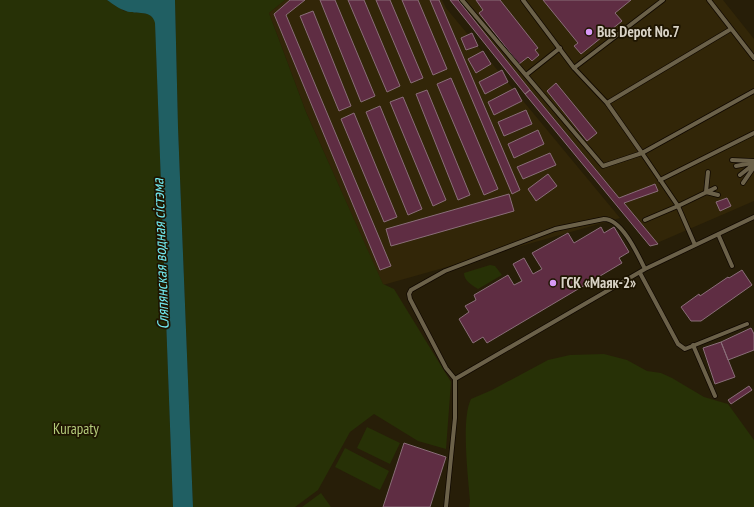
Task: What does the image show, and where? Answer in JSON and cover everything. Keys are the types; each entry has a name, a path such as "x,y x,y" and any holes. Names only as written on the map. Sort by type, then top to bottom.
{"lane":[{"path":"462,0 603,166 642,152 754,91"},
{"path":"523,0 574,68 607,103 642,152 678,206 695,245"},
{"path":"574,68 664,0"},
{"path":"709,0 754,58"},
{"path":"607,103 731,29"},
{"path":"526,75 560,48"},
{"path":"660,180 754,133"},
{"path":"732,160 754,163"},
{"path":"736,166 754,163"},
{"path":"740,175 754,163"},
{"path":"743,183 754,163"},
{"path":"706,192 708,172"},
{"path":"706,192 711,178"},
{"path":"645,220 715,188"},
{"path":"706,192 718,195"},
{"path":"455,379 646,269 754,217"},
{"path":"446,507 455,418 455,379 446,368 410,299 409,294 411,290 445,271 555,229 604,219 610,219 622,229 646,269"},
{"path":"718,234 732,266"},
{"path":"640,273 678,344 685,349 747,324"},
{"path":"693,345 715,396"}],"shaded area":[{"path":"285,0 442,0 446,8 620,218 383,285 306,112 269,13"},
{"path":"450,0 723,0 754,39 754,201 650,246"}],"green space":[{"name":"Kurapaty","path":"0,0 107,0 124,11 149,14 155,20 173,507 0,507"},
{"path":"175,0 285,0 269,13 306,112 383,284 394,289 451,382 446,449 418,441 374,414 350,432 318,490 295,507 193,507 178,127"},
{"path":"490,265 495,266 502,275 478,289 464,276 464,273"},
{"path":"604,354 627,360 647,371 661,373 704,397 728,404 754,440 754,507 469,507 470,501 466,420 471,399 492,390 548,360 570,355"},
{"path":"367,427 400,443 390,464 357,448"},
{"path":"345,448 389,471 380,490 335,467"},
{"path":"321,493 331,507 302,507"}],"water":[{"path":"107,0 175,0 178,127 193,507 173,507 155,23 151,16 147,14 123,10"}],"building":[{"path":"290,0 305,0 286,15 391,266 380,270 274,14"},
{"path":"320,0 335,0 375,96 361,102"},
{"path":"348,0 364,0 400,86 387,92"},
{"path":"376,0 390,0 423,78 411,83"},
{"path":"402,0 418,0 447,69 433,75"},
{"path":"430,0 439,0 520,190 512,194"},
{"path":"450,0 458,0 530,90 525,94"},
{"path":"476,0 500,0 538,48 535,50 539,55 532,61 528,57 519,64 479,13 483,10"},
{"name":"Bus Depot No.7","path":"543,0 631,0 615,13 622,21 581,54 574,46 578,43"},
{"path":"313,11 351,106 339,111 300,16"},
{"path":"472,33 478,46 466,50 461,38"},
{"path":"483,51 491,64 476,73 468,59"},
{"path":"502,70 508,82 485,94 479,82"},
{"path":"451,78 498,189 484,195 437,84"},
{"path":"556,83 597,133 587,141 547,91"},
{"path":"515,88 522,101 494,115 488,102"},
{"path":"427,90 470,195 458,200 416,94"},
{"path":"530,90 619,198 655,184 658,191 624,203 658,244 650,246 525,94"},
{"path":"403,97 446,200 433,206 390,102"},
{"path":"380,106 422,209 408,215 366,112"},
{"path":"526,110 532,124 504,136 498,122"},
{"path":"354,113 397,217 384,222 341,119"},
{"path":"538,130 544,144 514,158 508,144"},
{"path":"550,153 556,165 523,179 517,167"},
{"path":"548,174 557,186 536,201 528,189"},
{"path":"509,194 514,211 391,246 386,229"},
{"path":"727,198 731,206 720,211 716,202"},
{"name":"ГСК «Маяк-2»","path":"601,227 604,233 614,227 629,252 619,258 622,263 487,343 483,337 473,343 459,319 469,312 465,306 476,300 474,295 508,275 514,285 522,281 513,264 524,258 533,274 542,269 532,253 568,233 574,243"},
{"path":"742,270 752,285 701,321 691,321 681,307 699,294 700,296 728,277 729,278"},
{"path":"751,328 754,334 754,350 728,360 721,342"},
{"path":"721,342 735,377 715,384 703,348"},
{"path":"749,386 752,390 731,404 728,400"},
{"path":"404,443 446,457 430,507 383,507"}],"place":[{"name":"Bus Depot No.7","path":"589,32"},
{"name":"ГСК «Маяк-2»","path":"553,283"}],"water label":[{"name":"Сляпянская водная сістэма","path":"160,254"}]}
